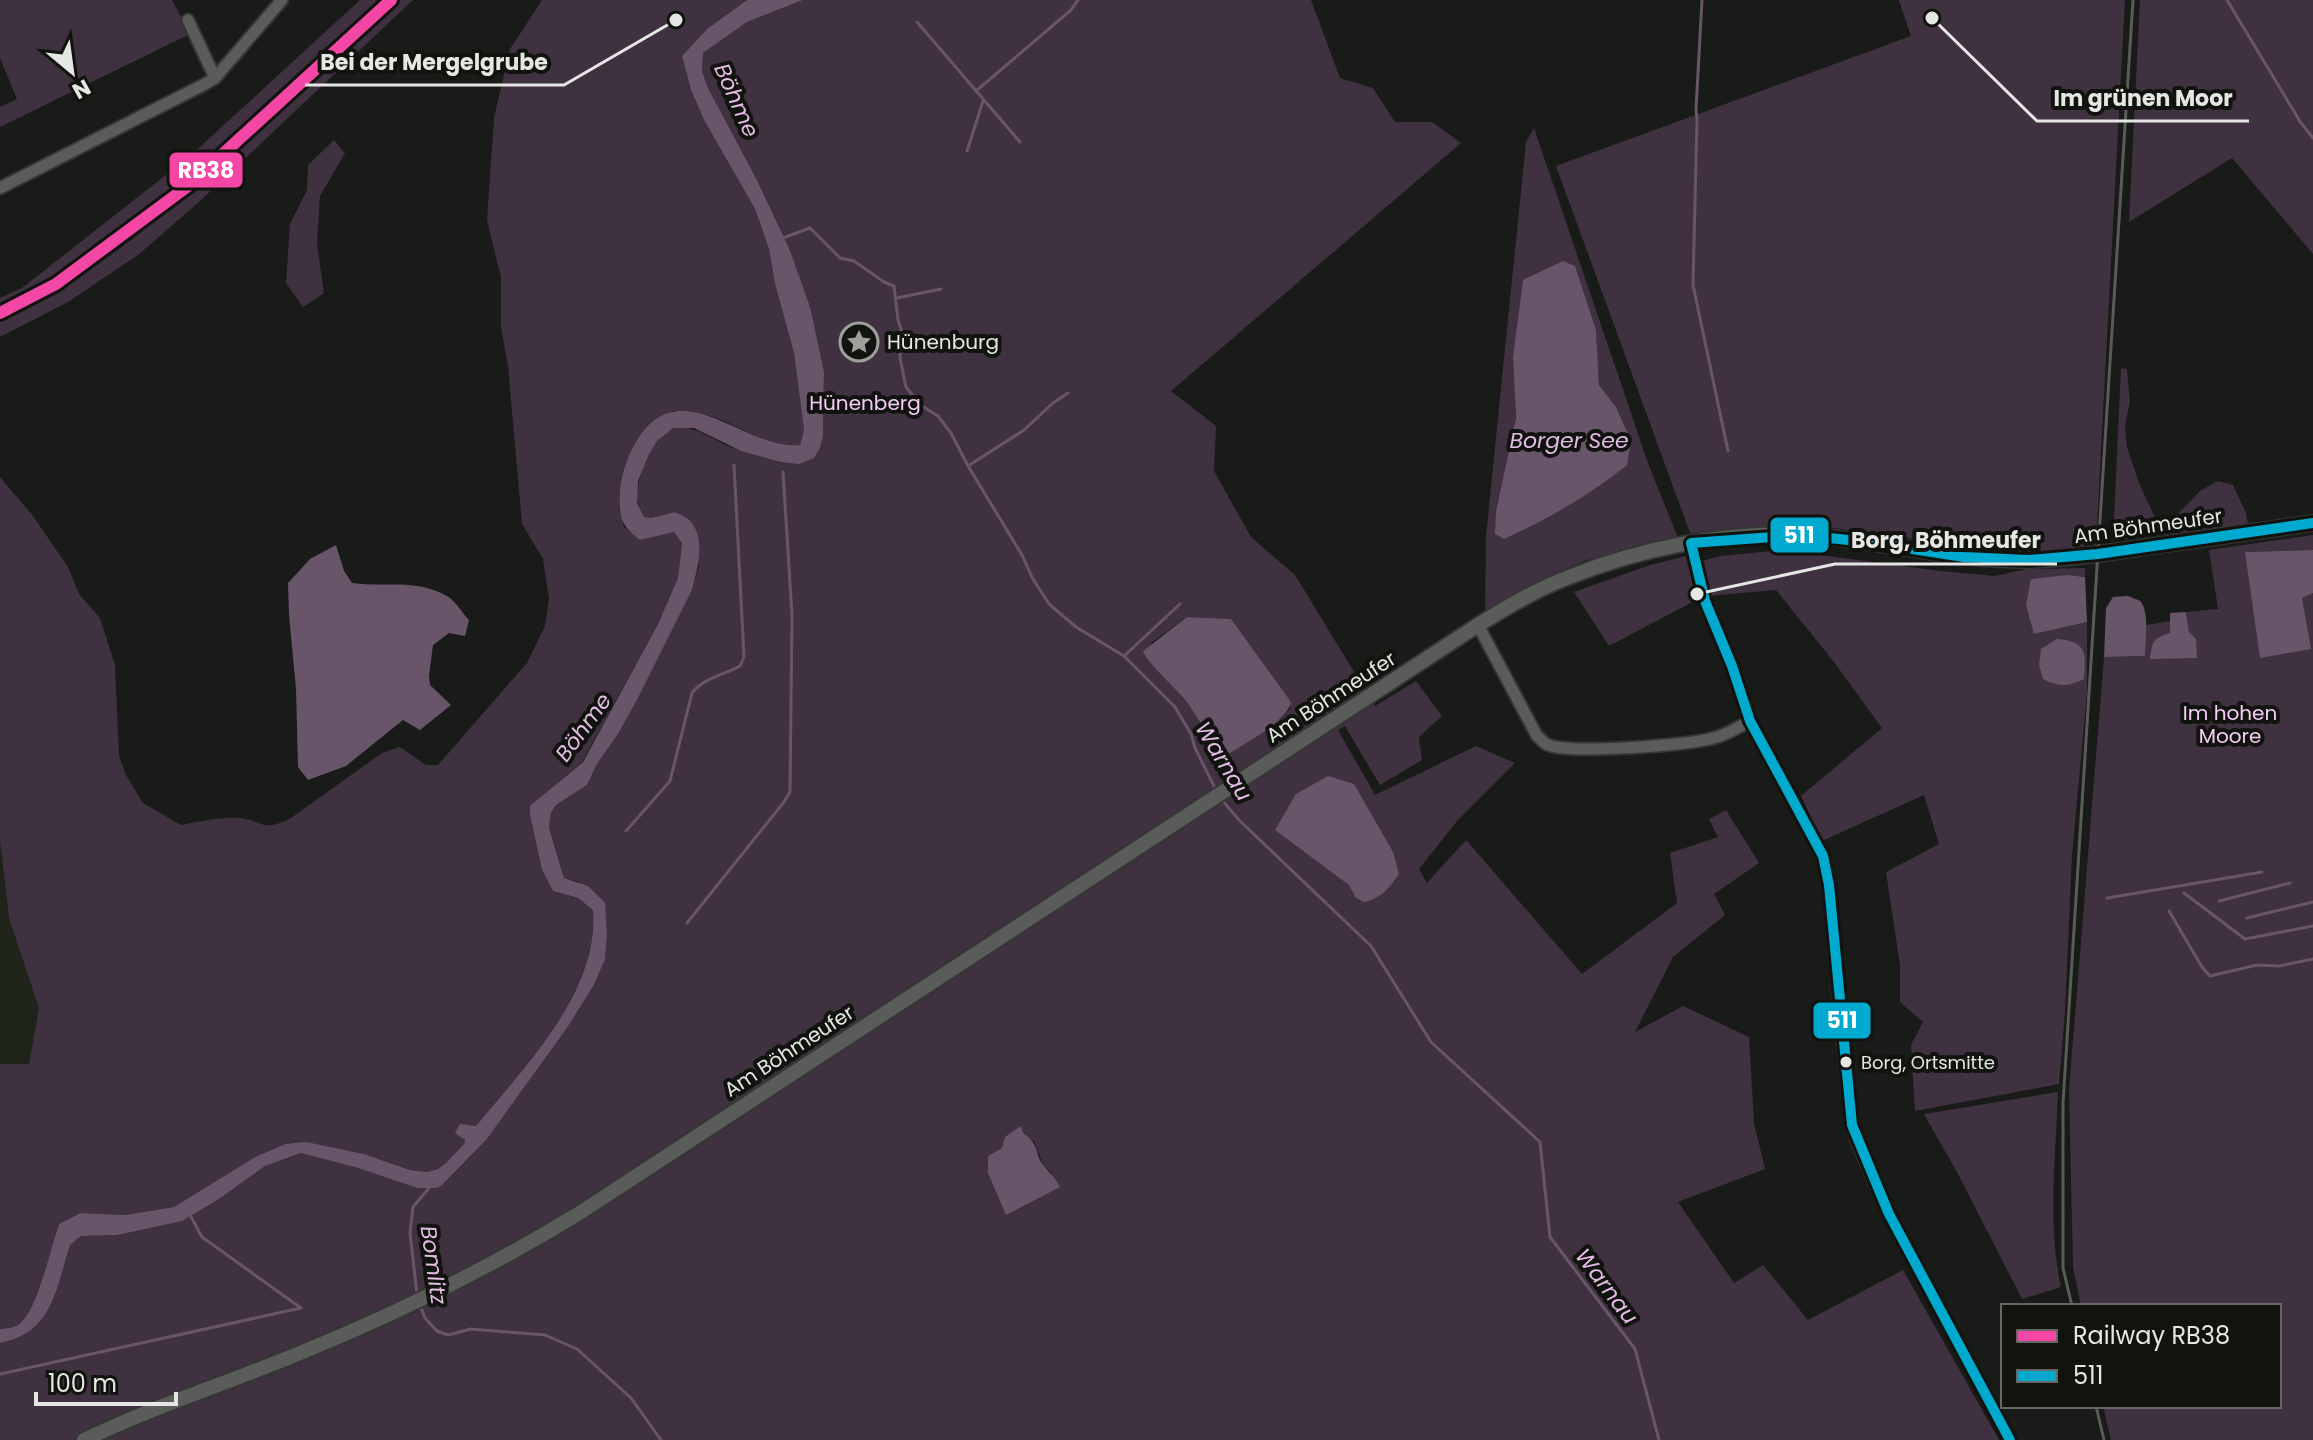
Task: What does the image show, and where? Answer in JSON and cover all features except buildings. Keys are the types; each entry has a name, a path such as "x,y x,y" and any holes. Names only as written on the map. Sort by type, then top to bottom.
{"street":[{"path":"0,188 215,78 282,0"},
{"path":"188,20 215,78"},
{"name":"Am Böhmeufer","path":"84,1440 168,1402 341,1336 475,1274 578,1214 1478,625 1567,577 1637,554 1691,543 1738,538 1801,535 1964,557 2028,560 2098,554 2313,523"},
{"path":"1691,543 1705,601 1732,666 1750,721 1823,856 1829,885 1852,1125 1859,1146 1896,1227 2010,1440"},
{"path":"1478,625 1537,736 1547,744 1564,748 1650,747 1711,739 1750,721"}],"shaded area":[{"path":"0,840 9,918 39,1008 29,1064 0,1064"}],"green space":[{"path":"0,0 172,0 190,34 0,127 0,107 17,99 0,58"},
{"path":"360,0 382,0 184,182 56,280 0,306 0,298 22,288 190,156"},
{"path":"400,0 413,0 200,201 138,255 68,302 0,337 0,322 62,290 192,191"},
{"path":"542,0 747,0 707,29 682,56 691,90 704,120 755,209 769,249 794,353 804,430 800,446 767,441 711,416 672,411 619,508 624,527 641,540 674,531 682,543 678,578 658,624 582,762 530,807 542,870 553,891 578,898 593,909 592,940 572,998 555,1026 476,1126 460,1125 464,1144 446,1163 427,1172 307,1142 255,1157 174,1207 125,1215 80,1213 59,1224 29,1313 18,1325 0,1329 0,1064 29,1064 39,1008 9,918 0,840 0,477 33,516 68,567 79,594 100,618 115,665 119,756 126,775 143,803 181,825 230,818 273,825 291,818 382,753 400,747 426,765 438,765 527,663 545,626 549,599 543,559 522,524 508,366 501,327 501,278 487,220 494,118 510,49"},
{"name":"Hünenberg","path":"803,0 1311,0 1340,78 1373,88 1395,122 1432,122 1461,143 1171,391 1216,426 1214,471 1251,537 1295,575 1375,706 1416,681 1442,716 1419,737 1422,760 1380,785 1345,726 1338,730 1375,795 1476,746 1515,763 1457,821 1419,869 1427,883 1466,840 1582,974 1677,903 1670,853 1718,837 1709,819 1726,810 1759,863 1714,894 1725,915 1673,957 1635,1032 1683,1006 1749,1037 1754,1123 1765,1169 1678,1202 1734,1283 1763,1265 1808,1320 1903,1270 1999,1440 0,1440 0,1343 18,1338 42,1319 56,1293 70,1245 81,1236 117,1235 219,1199 265,1166 301,1153 417,1188 441,1186 487,1139 594,985 605,958 607,937 579,882 564,878 549,828 551,813 556,805 587,785 618,734 692,590 699,565 675,512 651,518 644,517 641,511 637,491 647,457 660,437 676,428 693,429 747,451 820,448 823,437 824,372 789,248 702,71 703,53 747,22","holes":["1187,617 1231,619 1291,708 1283,717 1228,754 1220,755 1190,706 1171,683 1151,643","1034,1141 1043,1165 1052,1173 1006,1214 988,1156 1002,1148"]},
{"path":"1899,0 2125,0 2096,545 2026,554 1819,526 1758,526 1690,533 1556,166 1911,36"},
{"path":"2140,0 2313,0 2313,254 2232,158 2129,222"},
{"path":"1534,128 1649,466 1678,538 1587,560 1536,582 1485,612 1486,536 1526,142","holes":["1575,267 1596,330 1599,385 1616,407 1496,511 1516,418 1513,358"]},
{"path":"334,140 345,153 320,196 317,244 324,293 303,307 286,283 290,224 307,190 308,165"},
{"path":"2121,368 2127,369 2130,401 2125,426 2127,447 2156,520 2176,516 2200,491 2218,481 2233,485 2248,525 2113,541"},
{"name":"Im hohen Moore","path":"2313,535 2313,550 2246,552 2302,597 2313,593 2313,1440 2111,1440 2103,1408 2281,1408 2281,1304 2081,1304 2073,1267 2069,1090 2104,657 2144,656 2146,625 2170,621 2170,634 2157,637 2189,632 2186,612 2218,609 2209,550"},
{"path":"1782,550 1995,576 2027,569 2085,568 2085,577 2068,575 2034,634 2087,622 2087,693 2072,856 2059,1084 1915,1111 1911,1045 1923,1022 1900,1002 1900,965 1886,872 1939,844 1924,795 1822,841 1801,796 1882,728 1776,590 1708,596 1702,561 1720,556"},
{"path":"1686,556 1698,599 1609,646 1574,592 1650,565"},
{"path":"2058,1092 2053,1215 2061,1287 2022,1299 1924,1114"}],"water":[{"path":"747,0 803,0 747,22 703,53 702,71 789,248 810,307 824,372 823,437 814,458 799,464 741,451 694,428 673,428 657,441 649,454 638,481 637,503 644,517 675,512 685,517 696,529 698,565 692,590 618,734 587,785 556,805 551,813 549,828 564,878 588,886 605,903 605,959 594,985 487,1139 441,1186 417,1188 301,1153 265,1166 182,1221 117,1235 81,1236 70,1245 56,1293 42,1319 18,1338 0,1343 0,1329 21,1323 29,1313 59,1224 80,1213 125,1215 174,1207 255,1157 286,1144 307,1142 364,1154 410,1170 427,1172 438,1169 464,1144 465,1140 455,1133 460,1124 476,1126 536,1053 572,999 592,940 593,910 578,898 553,891 542,870 530,806 583,762 658,624 678,578 682,543 674,532 640,540 625,525 621,514 622,477 633,447 658,417 677,411 717,419 780,444 800,445 804,430 794,353 769,249 755,209 704,120 691,90 682,56 707,29"},
{"name":"Borger See","path":"1563,261 1575,266 1596,330 1599,385 1616,407 1631,441 1627,465 1568,506 1504,539 1495,534 1496,511 1516,418 1513,358 1523,280"},
{"path":"336,545 344,571 352,583 411,585 435,590 450,598 469,620 465,636 449,633 433,645 430,685 451,705 420,730 403,720 346,766 308,780 298,767 288,583 310,559"},
{"path":"2313,550 2313,593 2302,598 2311,649 2260,658 2245,552"},
{"path":"2068,575 2085,577 2087,622 2034,634 2026,605 2031,579"},
{"path":"2127,596 2140,601 2145,612 2145,656 2104,657 2106,608 2113,597"},
{"path":"2186,612 2189,632 2196,639 2197,658 2150,659 2154,641 2170,633 2170,613"},
{"path":"1187,617 1231,619 1291,702 1274,724 1228,754 1219,755 1189,705 1143,651"},
{"path":"2057,639 2074,642 2082,650 2084,679 2064,685 2043,679 2039,665 2041,649"},
{"path":"1328,776 1354,784 1393,852 1399,874 1376,898 1364,902 1356,898 1349,885 1275,830 1296,794"},
{"path":"1021,1126 1060,1187 1006,1215 988,1173 988,1156 1002,1148 1005,1137"}],"waterway":[{"path":"976,91 1071,10 1078,0"},
{"path":"1702,0 1696,109 1693,285 1728,451"},
{"path":"2227,0 2313,138"},
{"path":"917,22 1020,142"},
{"path":"967,151 983,101"},
{"name":"Warnau","path":"783,238 810,228 840,258 854,261 894,286 901,329 900,358 906,387 920,405 938,416 951,433 1049,604 1076,627 1124,656 1175,707 1216,790"},
{"path":"897,298 941,289"},
{"path":"968,466 1024,430 1068,393"},
{"path":"626,831 670,781 692,693 708,680 740,666 744,657 734,465"},
{"path":"687,923 790,792 792,615 783,472"},
{"path":"1124,656 1180,604"},
{"name":"Warnau","path":"1222,800 1371,946 1431,1042 1540,1142 1550,1237 1635,1349 1659,1440"},
{"path":"2107,898 2262,872"},
{"path":"2219,901 2290,883"},
{"path":"2184,893 2245,939 2313,926"},
{"path":"2247,918 2313,902"},
{"path":"2169,911 2210,976 2257,965 2279,966 2313,959"},
{"name":"Bomlitz","path":"417,1294 410,1233 413,1207 429,1188"},
{"path":"0,1374 301,1308 202,1237 190,1215"},
{"name":"Bomlitz","path":"420,1305 425,1318 437,1331 448,1335 471,1329 545,1335 577,1349 631,1398 661,1440"}],"railway":[{"path":"2072,1304 2063,1268 2063,1103 2133,0"},
{"path":"2096,1408 2104,1440"}],"rail line":[{"name":"RB38","path":"0,313 56,284 188,186 391,0"}],"transit line":[{"name":"511","path":"2010,1440 1889,1214 1852,1125 1829,885 1823,856 1750,721 1732,666 1705,601 1691,543 1801,535 1964,557 2028,560 2098,554 2313,523"}],"place":[{"name":"Im grünen Moor","path":"1932,18"},
{"name":"Bei der Mergelgrube","path":"676,20"},
{"name":"Hünenburg","path":"859,342"},
{"name":"Borg, Böhmeufer","path":"1697,594"},
{"name":"Borg, Ortsmitte","path":"1846,1062"}],"water label":[{"name":"Böhme","path":"737,100"},
{"name":"Böhme","path":"583,727"}]}
